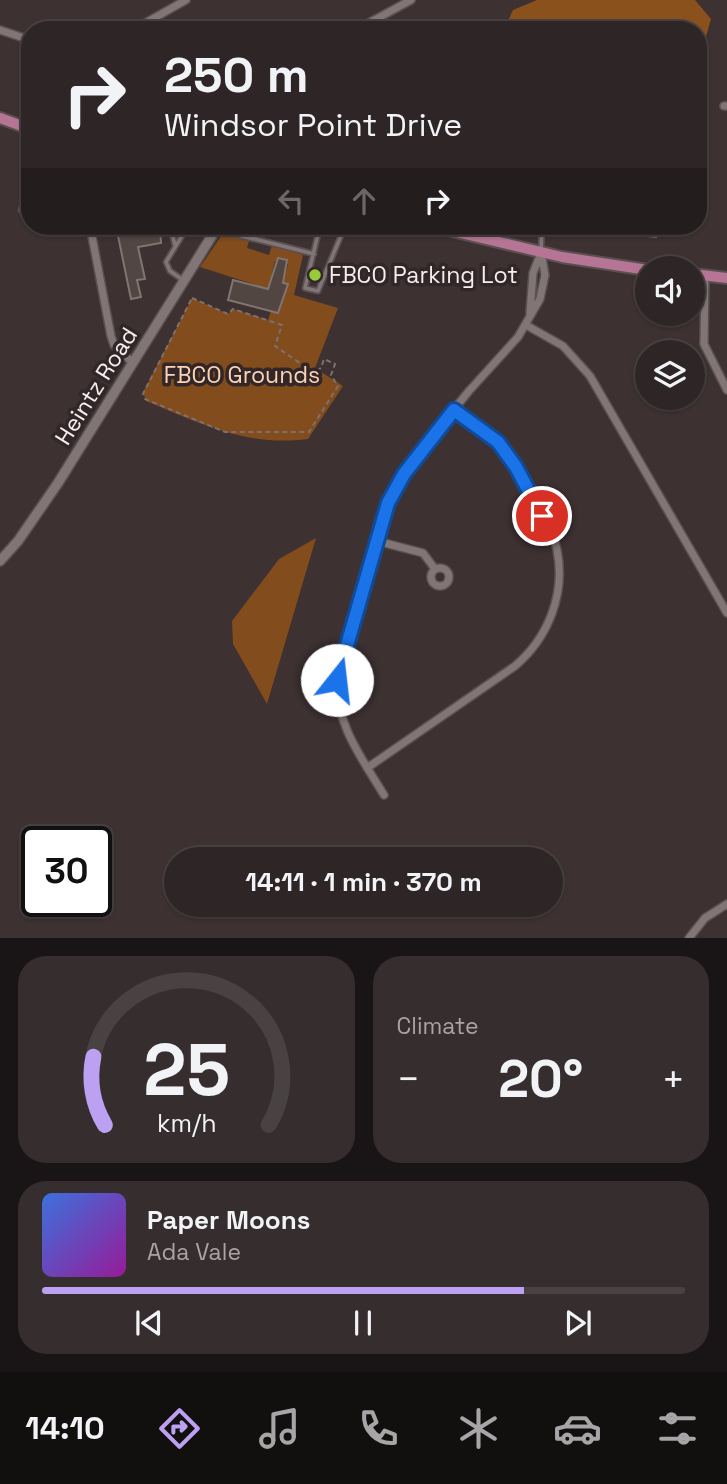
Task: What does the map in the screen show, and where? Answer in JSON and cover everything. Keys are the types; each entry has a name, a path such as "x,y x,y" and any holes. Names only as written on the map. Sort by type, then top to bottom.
{"main road":[{"path":"0,118 21,126"},
{"path":"469,235 541,252 635,268"},
{"path":"705,276 727,278"}],"street":[{"path":"149,21 186,0"},
{"path":"372,21 411,0"},
{"path":"0,30 21,37"},
{"path":"92,235 111,336 114,345 133,363"},
{"name":"Heintz Road","path":"0,561 36,516 212,235"},
{"path":"384,795 342,726 336,703 337,680 377,541 388,503 404,474 454,410 507,352 526,325 530,314 533,273 541,252"},
{"path":"526,325 563,346 590,376 727,613"},
{"path":"703,326 704,344 727,390"},
{"path":"367,768 515,666 534,647 552,618 559,578 557,551 549,528 516,467 498,442 454,410"},
{"path":"377,541 423,554 435,569"},
{"path":"689,938 705,918 727,904"}],"lane":[{"path":"172,235 175,245"},
{"path":"182,235 167,257 167,266 185,281"},
{"path":"241,235 314,254"},
{"path":"255,239 256,235"},
{"path":"318,235 305,288 318,291 341,235"},
{"path":"541,252 542,235"}],"path":[{"path":"192,298 228,314 233,309 275,321 282,325 275,346 285,355 313,372 324,359 335,364 331,375 338,386 309,432 225,432 145,399 143,394 192,298"}],"green space":[{"name":"FBCO Grounds","path":"222,235 251,235 247,248 269,255 272,245 303,255 294,295 338,308 315,368 343,386 308,439 286,441 244,437 146,401 143,392 192,298 228,314 233,309 268,320 271,311 278,313 288,284 283,283 288,264 275,261 268,289 200,267"},
{"path":"316,538 267,704 233,644 232,621 279,559"}],"shaded area":[{"path":"537,0 695,0 711,19 707,33 707,21 508,21 513,10"}],"building":[{"path":"118,235 161,235 161,243 138,247 145,279 137,280 141,297 131,299"},
{"path":"278,258 287,260 283,283 288,284 278,313 228,300 233,280 268,289"}],"place":[{"name":"FBCO Parking Lot","path":"315,275"}],"route":[{"path":"337,680 388,503 404,474 454,410 498,442 516,467 542,516"}]}
